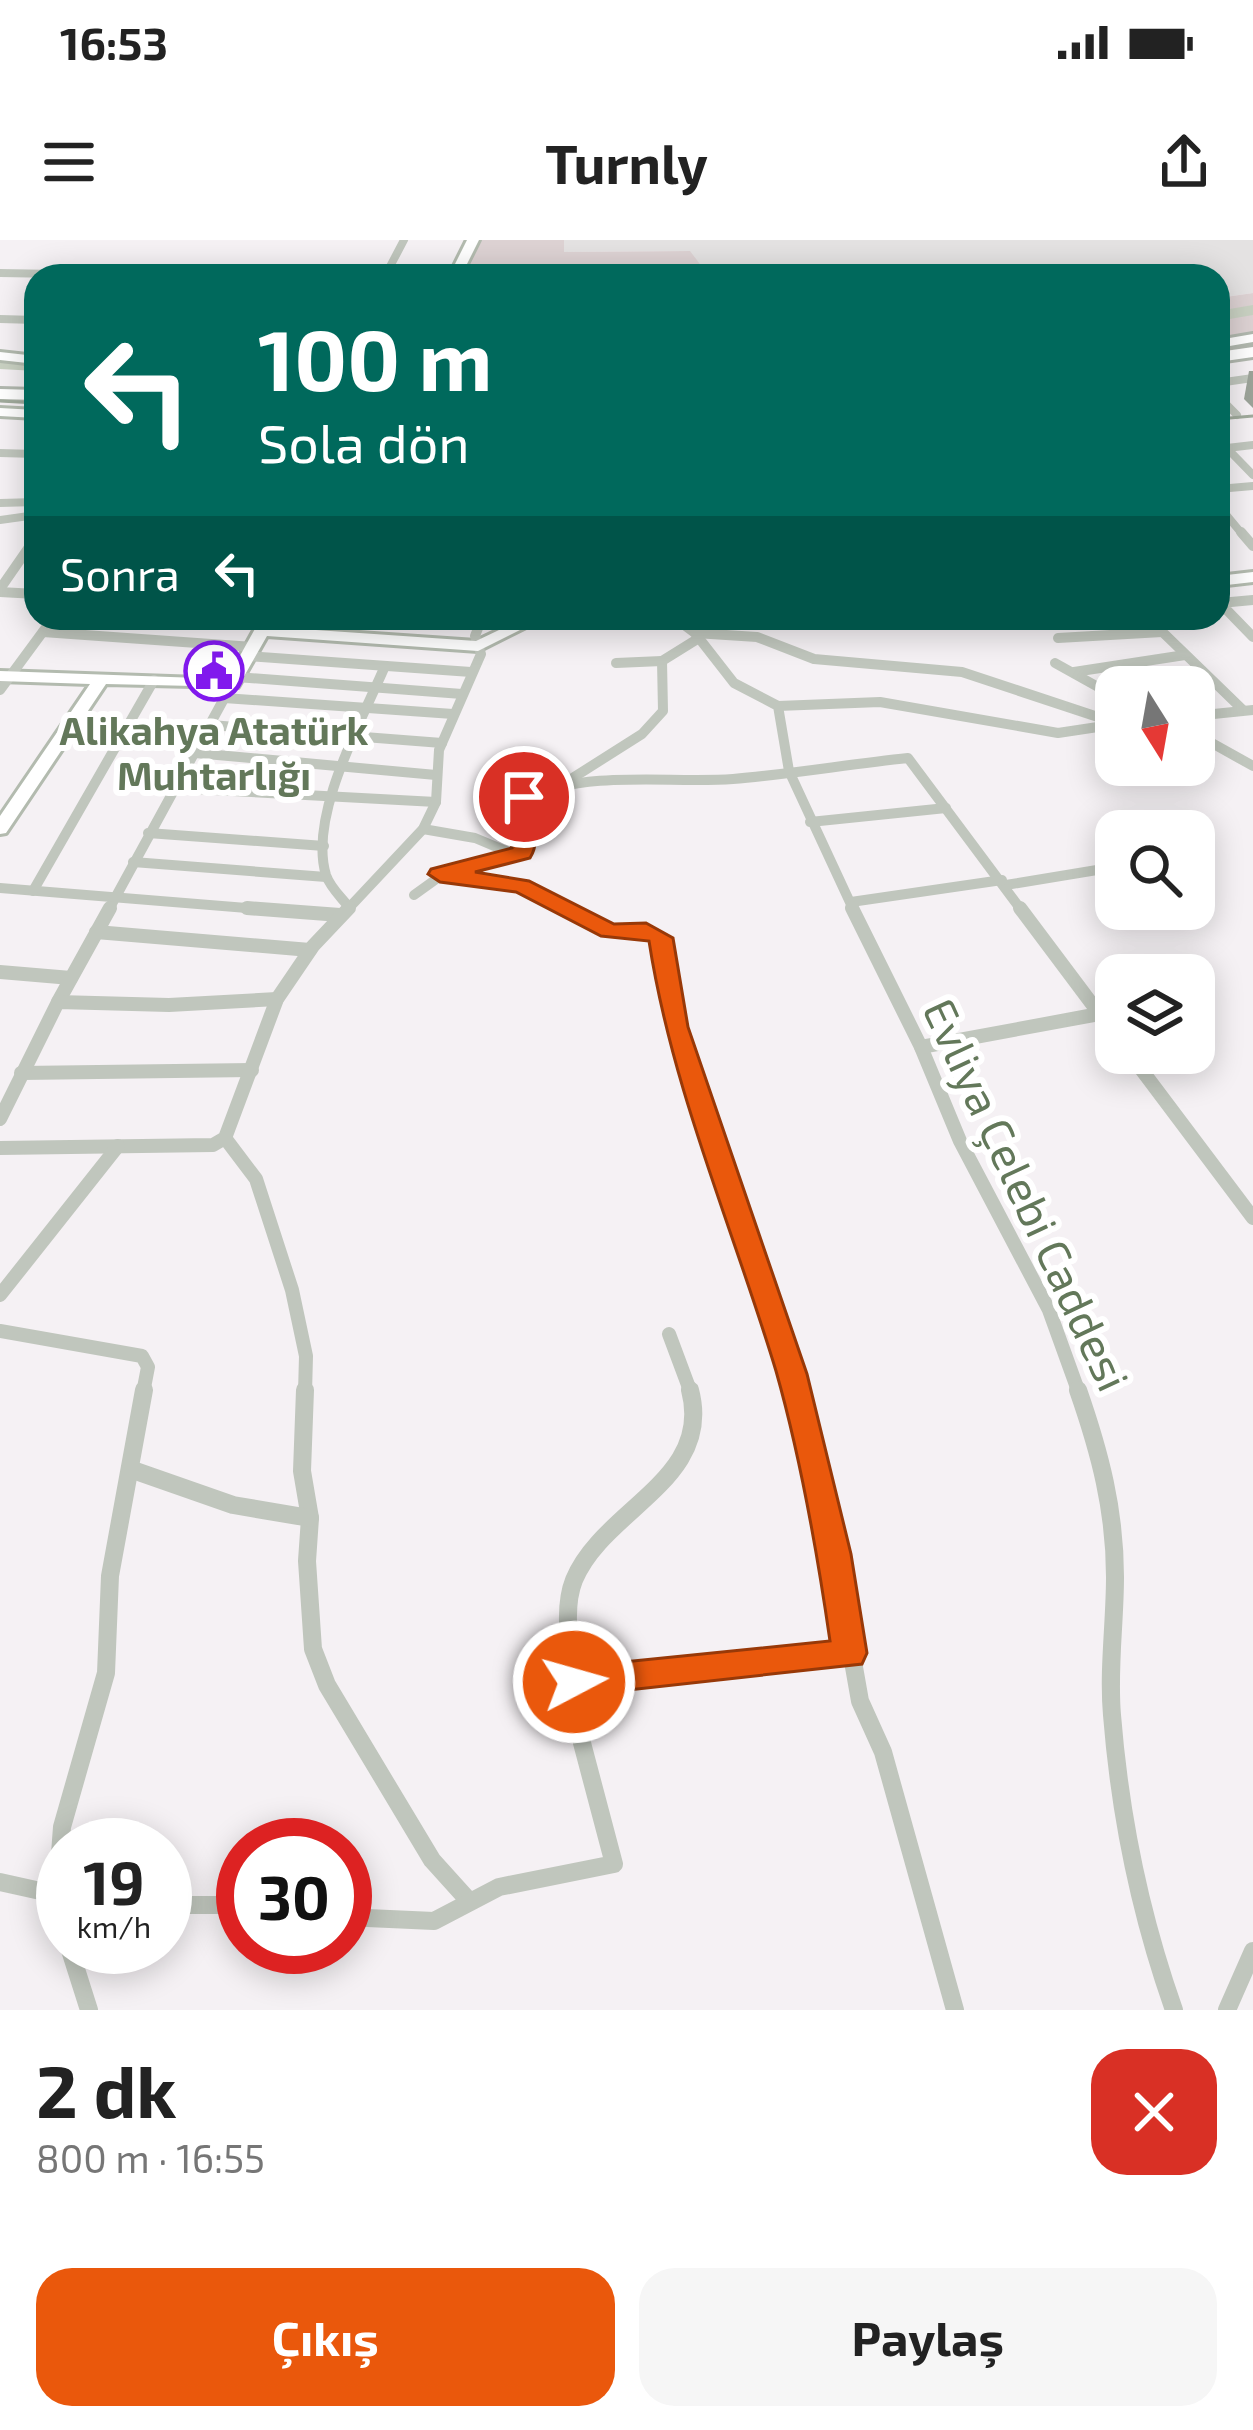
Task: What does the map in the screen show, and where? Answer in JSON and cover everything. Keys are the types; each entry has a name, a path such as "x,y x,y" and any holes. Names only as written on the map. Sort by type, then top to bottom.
{"street":[{"path":"1230,408 1237,415"},
{"path":"1230,451 1253,475"},
{"path":"1230,519 1253,546"},
{"path":"0,590 24,555"},
{"path":"0,568 15,568"},
{"path":"1230,613 1253,637"},
{"path":"0,1148 213,1145 225,1138 277,999 310,950 423,829 436,802 442,742 481,655 478,630"},
{"path":"4,680 43,632 383,639 478,646 511,630"},
{"path":"691,630 734,683 778,706 880,702 1058,733 1095,727"},
{"path":"1058,638 1162,632 1196,666"},
{"path":"616,662 662,662 697,635 757,637 814,659 962,672 1095,717"},
{"path":"258,638 380,665 471,672"},
{"path":"2,1111 148,833 258,638"},
{"path":"345,910 326,878 324,846 345,764 377,687 383,639"},
{"path":"1074,672 1185,655"},
{"path":"555,789 643,734 662,711 662,662"},
{"path":"1055,663 1095,684"},
{"path":"4,680 103,677 462,694"},
{"path":"0,829 103,677"},
{"path":"33,891 154,680"},
{"path":"1215,684 1248,710"},
{"path":"231,686 370,709 453,714"},
{"name":"Evliya Çelebi Caddesi","path":"778,706 789,771 810,822 921,1047 960,1141 1049,1310 1105,1468 1115,1574 1111,1711 1131,1859 1148,1936 1174,2010"},
{"path":"1215,714 1248,710"},
{"path":"210,725 442,742"},
{"path":"1215,728 1217,743 1253,766"},
{"path":"195,753 436,775"},
{"path":"414,895 440,874 518,856 525,844 516,802 555,789 656,780 724,780 908,758 1095,1008"},
{"path":"176,788 436,802"},
{"path":"810,822 946,808"},
{"path":"423,829 475,838 518,856"},
{"path":"148,833 324,846"},
{"path":"133,862 326,878"},
{"path":"851,902 1095,870"},
{"path":"440,874 520,886 610,931 646,931 660,938 675,1027 792,1374 865,1716 883,1752 955,2010"},
{"path":"0,888 345,910"},
{"path":"96,932 310,950"},
{"path":"0,972 71,977"},
{"path":"58,1003 170,1006 277,999"},
{"path":"921,1047 1095,1015"},
{"path":"21,1073 252,1070"},
{"path":"1145,1074 1253,1218"},
{"path":"225,1138 256,1179 292,1290 306,1355 302,1471 310,1518 308,1616 313,1649 327,1685 432,1860 469,1901"},
{"path":"0,1295 118,1146"},
{"path":"0,1331 142,1356 148,1377 110,1576 106,1673 65,1818"},
{"path":"372,1920 434,1922 499,1887 614,1864 582,1743 571,1604 575,1579 601,1539 657,1487 685,1455 692,1439 694,1409 669,1334"},
{"path":"130,1469 233,1505 310,1518"},
{"path":"574,1682 849,1653"},
{"path":"0,1882 36,1890"},
{"path":"1227,2010 1253,1951"},
{"path":"78,1974 89,2010"}],"shaded area":[{"path":"482,240 564,240 564,252 690,251 700,264 469,264"},
{"path":"564,240 1253,240 1253,293 1230,296 1230,264 699,264 689,251 563,252"},
{"path":"1253,293 1253,336 1230,339 1230,296"}],"waterway":[{"path":"1230,314 1253,310"},
{"path":"0,364 24,365"}],"tram line":[{"path":"0,401 24,402"},
{"path":"1230,418 1253,416"}],"place":[{"name":"Alikahya Atatürk Muhtarlığı","path":"214,671"}],"route":[{"path":"524,797 515,805 525,844 522,853 440,874 520,886 610,931 646,931 660,938 675,1027 792,1374 834,1554 849,1653 574,1682"}]}
